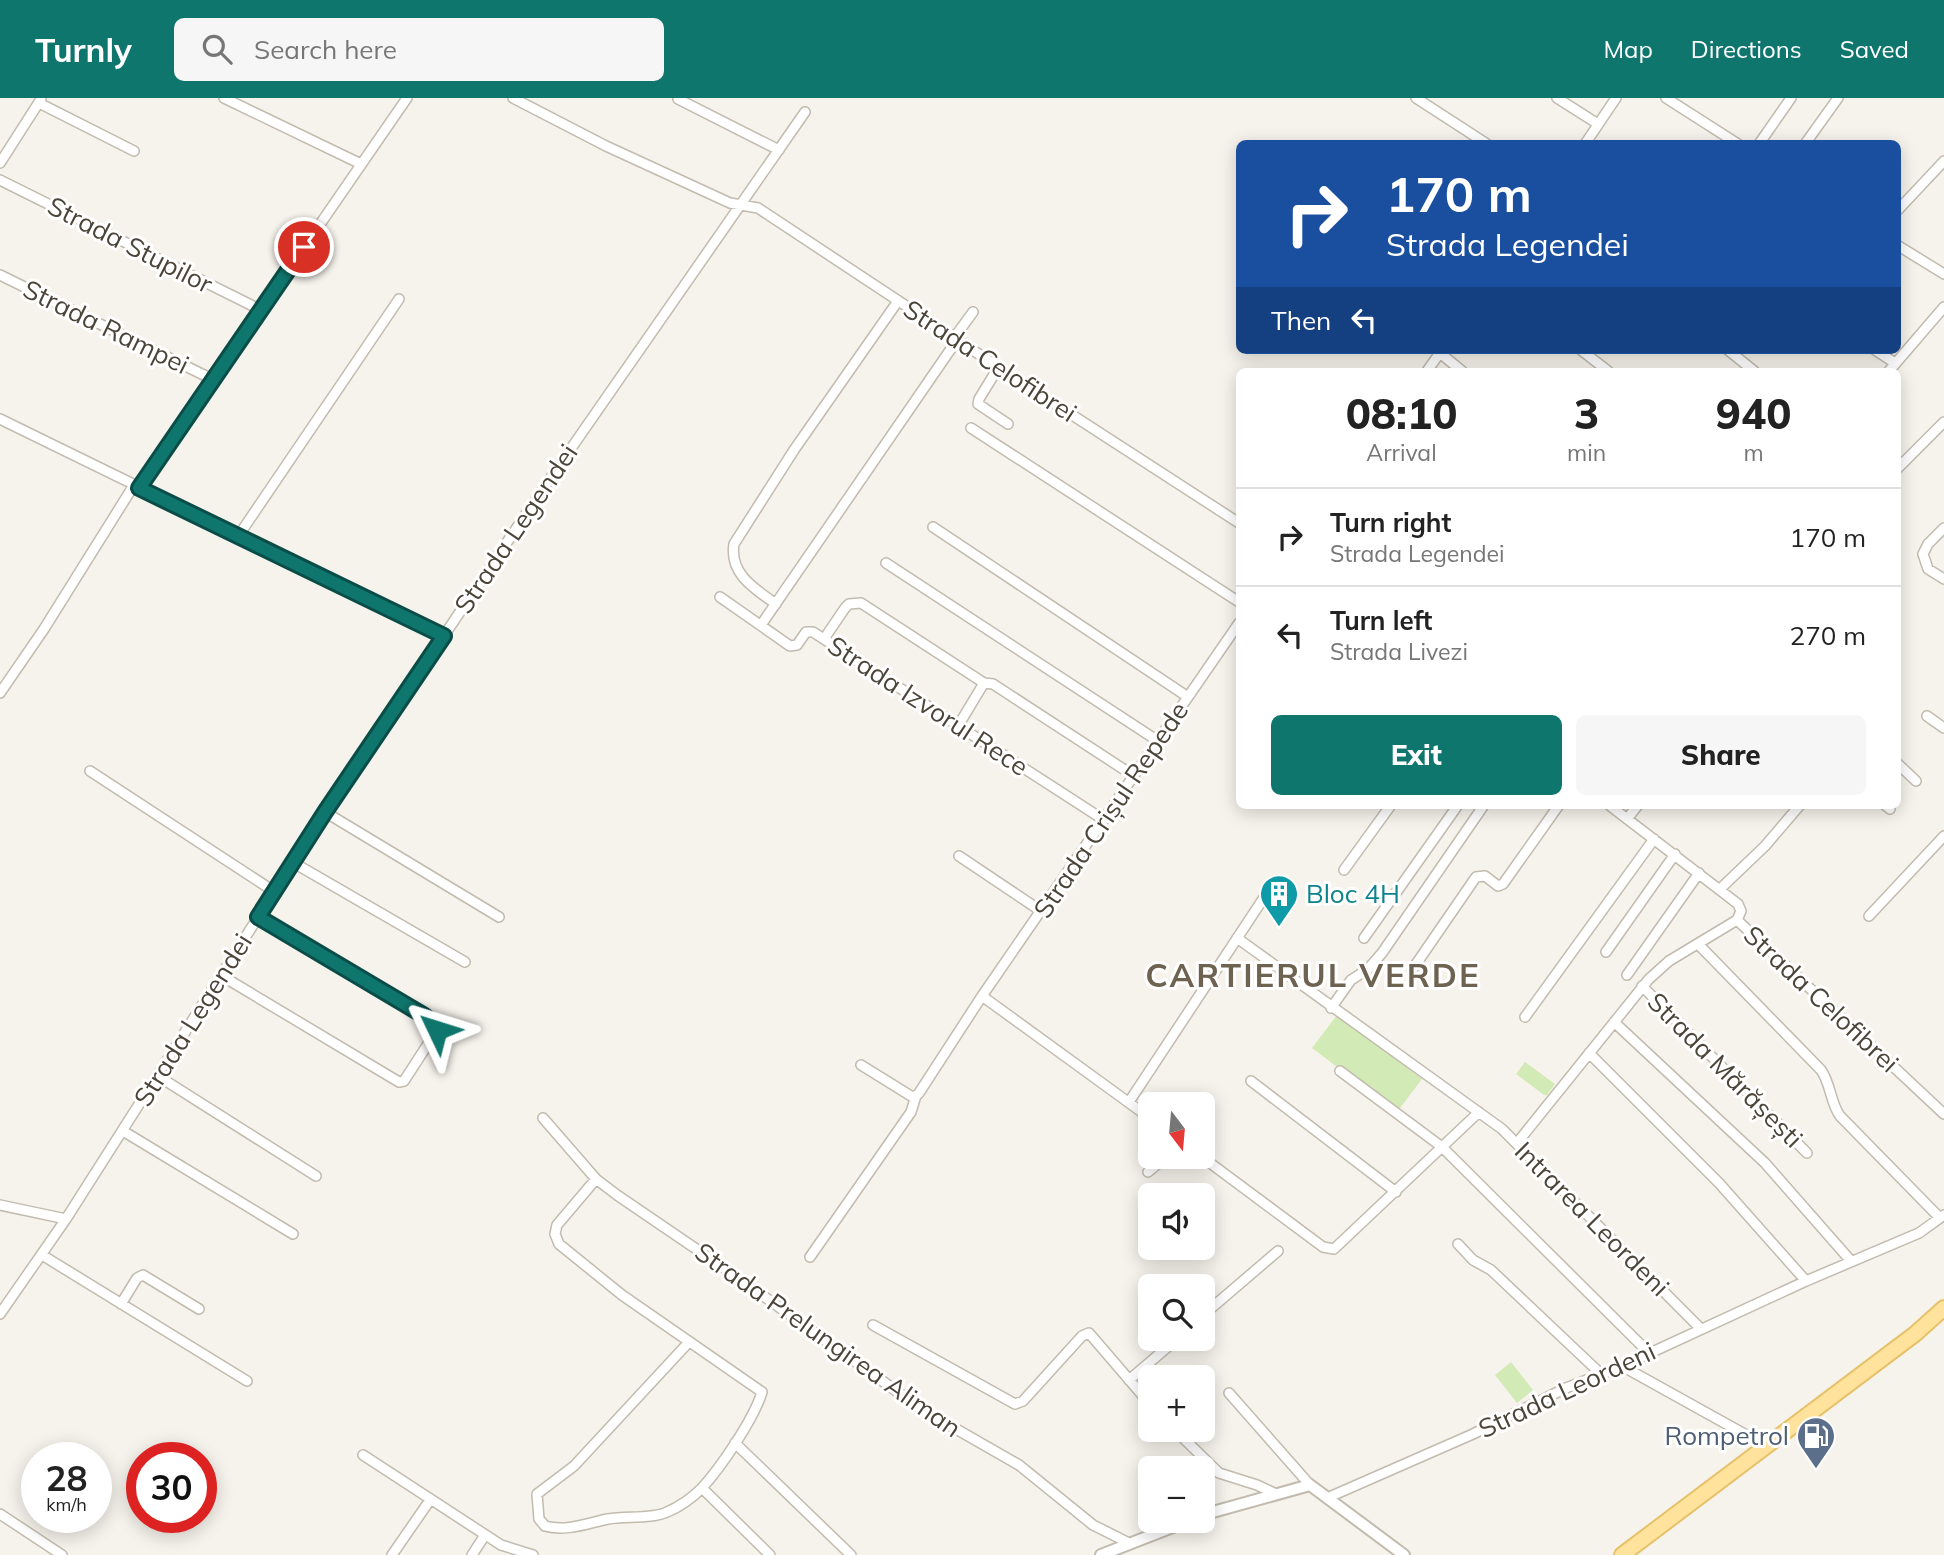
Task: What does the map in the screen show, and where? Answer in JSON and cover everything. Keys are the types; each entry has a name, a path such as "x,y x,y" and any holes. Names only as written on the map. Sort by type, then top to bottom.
{"main road":[{"path":"1622,1555 1915,1334 1944,1308"},
{"path":"1915,1334 1944,1318"}],"street":[{"path":"224,98 361,164"},
{"path":"0,693 137,486 407,98"},
{"name":"Strada Celofibrei","path":"513,98 619,152 730,203 758,208 998,368 1236,521"},
{"path":"1416,98 1481,140"},
{"path":"1557,98 1598,124"},
{"path":"1588,140 1616,98"},
{"path":"1666,98 1732,140"},
{"path":"1808,140 1838,98"},
{"path":"678,99 779,150"},
{"path":"0,163 41,100 134,150"},
{"path":"1762,140 1789,100"},
{"name":"Strada Legendei","path":"0,1314 123,1131 325,812 547,483 805,112"},
{"path":"1901,207 1944,161"},
{"name":"Strada Stupilor","path":"0,180 261,310"},
{"path":"1901,247 1944,274"},
{"name":"Strada Rampei","path":"0,275 212,379"},
{"path":"239,535 399,299"},
{"path":"776,604 742,577 734,560 734,544 794,450 898,301"},
{"path":"1891,368 1944,307"},
{"path":"761,625 973,312"},
{"path":"1443,354 1459,368"},
{"path":"1586,354 1604,368"},
{"path":"1733,354 1750,368"},
{"path":"1882,354 1895,362"},
{"path":"998,368 978,404 1008,424"},
{"path":"0,419 444,636"},
{"path":"1901,465 1944,422"},
{"path":"971,428 1236,600"},
{"path":"933,527 1188,697"},
{"path":"1944,528 1928,544 1923,554 1928,569 1944,579"},
{"path":"887,563 1157,741"},
{"name":"Strada Izvorul Rece","path":"720,597 790,646 797,645 809,631 824,639 1104,820"},
{"path":"824,639 849,604 861,603 984,683 993,684 1134,776"},
{"name":"Strada Crișul Repede","path":"810,1257 911,1112 916,1096 982,996 1236,627"},
{"path":"958,726 984,683"},
{"path":"1927,716 1944,728"},
{"path":"1901,767 1916,781"},
{"path":"90,771 275,892"},
{"path":"1344,870 1388,809"},
{"path":"1364,938 1455,809"},
{"path":"1331,1007 1351,979 1368,969 1382,953 1481,809"},
{"path":"1412,970 1476,877 1485,876 1498,886 1503,884 1556,809"},
{"name":"Strada Celofibrei","path":"1614,809 1740,907 1737,920 1944,1114"},
{"path":"1627,819 1635,809"},
{"path":"1720,889 1765,846 1797,809"},
{"path":"325,812 499,917"},
{"path":"1870,916 1944,836"},
{"path":"1525,1017 1654,839"},
{"path":"1606,952 1675,855"},
{"path":"959,856 1041,911"},
{"path":"294,863 466,962"},
{"path":"1627,975 1699,873"},
{"path":"1129,1102 1265,896"},
{"path":"222,976 399,1082 404,1081 437,1030 435,1024 423,1015 258,917"},
{"name":"Strada Mărășești","path":"1517,1143 1642,986 1661,968 1737,920"},
{"name":"Intrarea Leordeni","path":"1237,938 1479,1112 1517,1143 1701,1329"},
{"name":"Strada Mărășești","path":"1698,944 1821,1069 1828,1079 1835,1109 1840,1116 1942,1217"},
{"name":"Strada Mărășești","path":"1642,986 1807,1153"},
{"path":"982,996 1138,1109"},
{"path":"1614,1022 1765,1163 1852,1261"},
{"path":"1589,1053 1719,1183 1806,1281"},
{"path":"861,1065 911,1096 916,1096"},
{"path":"1340,1071 1442,1147 1649,1353"},
{"path":"158,1076 316,1176"},
{"path":"1251,1081 1396,1192"},
{"path":"1215,1167 1329,1250 1339,1246 1479,1112"},
{"name":"Strada Prelungirea Aliman","path":"542,1118 596,1179 923,1409 1019,1465 1093,1525 1129,1544"},
{"path":"123,1131 293,1234"},
{"path":"1148,1172 1152,1169"},
{"path":"596,1179 556,1225 555,1234 559,1244 622,1295 761,1390 762,1396 734,1443 702,1488 665,1513 626,1516 564,1528 545,1526 539,1519 537,1494 573,1466 689,1342"},
{"path":"0,1205 66,1219"},
{"name":"Strada Leordeni","path":"1327,1498 1473,1434 1566,1388 1622,1366 1806,1281 1919,1233 1942,1217"},
{"path":"1458,1244 1473,1260 1492,1270 1601,1374"},
{"path":"1215,1305 1278,1251"},
{"path":"42,1255 247,1381"},
{"path":"121,1304 137,1278 143,1275 199,1309"},
{"path":"873,1325 1016,1404 1023,1401 1082,1336 1088,1333 1138,1390"},
{"path":"1129,1380 1163,1351"},
{"path":"1622,1366 1766,1446"},
{"path":"1229,1393 1310,1485 1404,1555"},
{"path":"1187,1442 1219,1473 1274,1493"},
{"path":"734,1443 852,1555"},
{"path":"363,1455 500,1545 533,1555"},
{"path":"1215,1512 1310,1485"},
{"path":"702,1488 770,1555"},
{"path":"393,1555 430,1500"},
{"path":"0,1514 62,1555"},
{"path":"1101,1555 1156,1533"},
{"path":"472,1555 485,1535"}],"green space":[{"path":"1337,1015 1422,1079 1397,1112 1312,1048"},
{"path":"1525,1062 1555,1084 1547,1095 1516,1074"},
{"path":"1511,1362 1533,1390 1517,1403 1495,1375"}],"place":[{"name":"Bloc 4H","path":"1279,928"},
{"name":"Rompetrol","path":"1816,1470"}],"district":[{"name":"CARTIERUL VERDE","path":"1313,975"}],"route":[{"path":"304,247 139,488 444,636 258,917 423,1015 435,1024 437,1030"}]}
